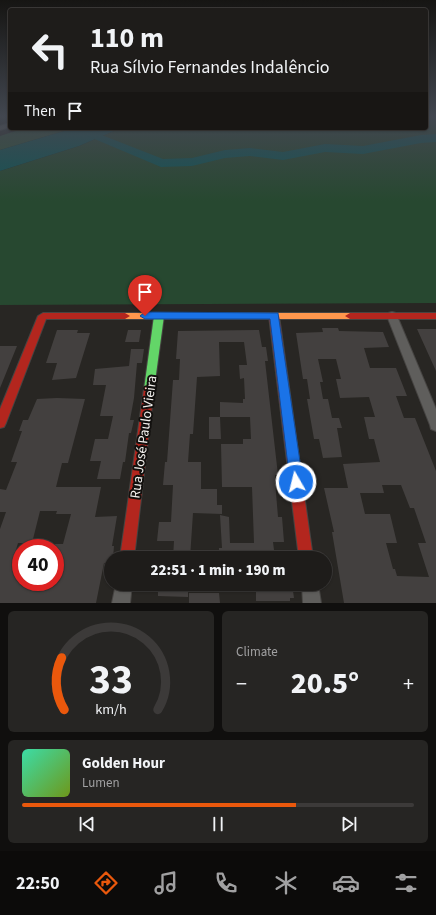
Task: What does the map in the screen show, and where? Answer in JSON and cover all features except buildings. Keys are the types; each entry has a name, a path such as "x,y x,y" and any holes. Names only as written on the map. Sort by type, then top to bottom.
{"street":[{"path":"0,423 43,316 436,316"},
{"name":"Rua José Paulo Vieira","path":"128,551 160,316"},
{"path":"274,316 305,551"},
{"path":"392,316 436,425"},
{"path":"121,603 123,591"},
{"path":"311,591 312,603"}],"green space":[{"path":"0,145 16,145 0,150"},
{"path":"436,145 436,303 0,305 0,171 79,146"}],"water":[{"path":"16,145 81,145 0,171 0,150"}],"waterway":[{"path":"118,145 161,163 192,162 225,154 250,152 283,156 325,148 363,150 389,145"}],"traffic: fast":[{"path":"149,389 159,316"}],"traffic: slow":[{"path":"125,316 350,316"}],"traffic: jam":[{"path":"0,423 43,316 125,316"},
{"path":"274,316 305,551"},
{"path":"350,316 436,316"},
{"path":"128,551 149,389"}],"route":[{"path":"145,316 274,316 296,482"}]}
